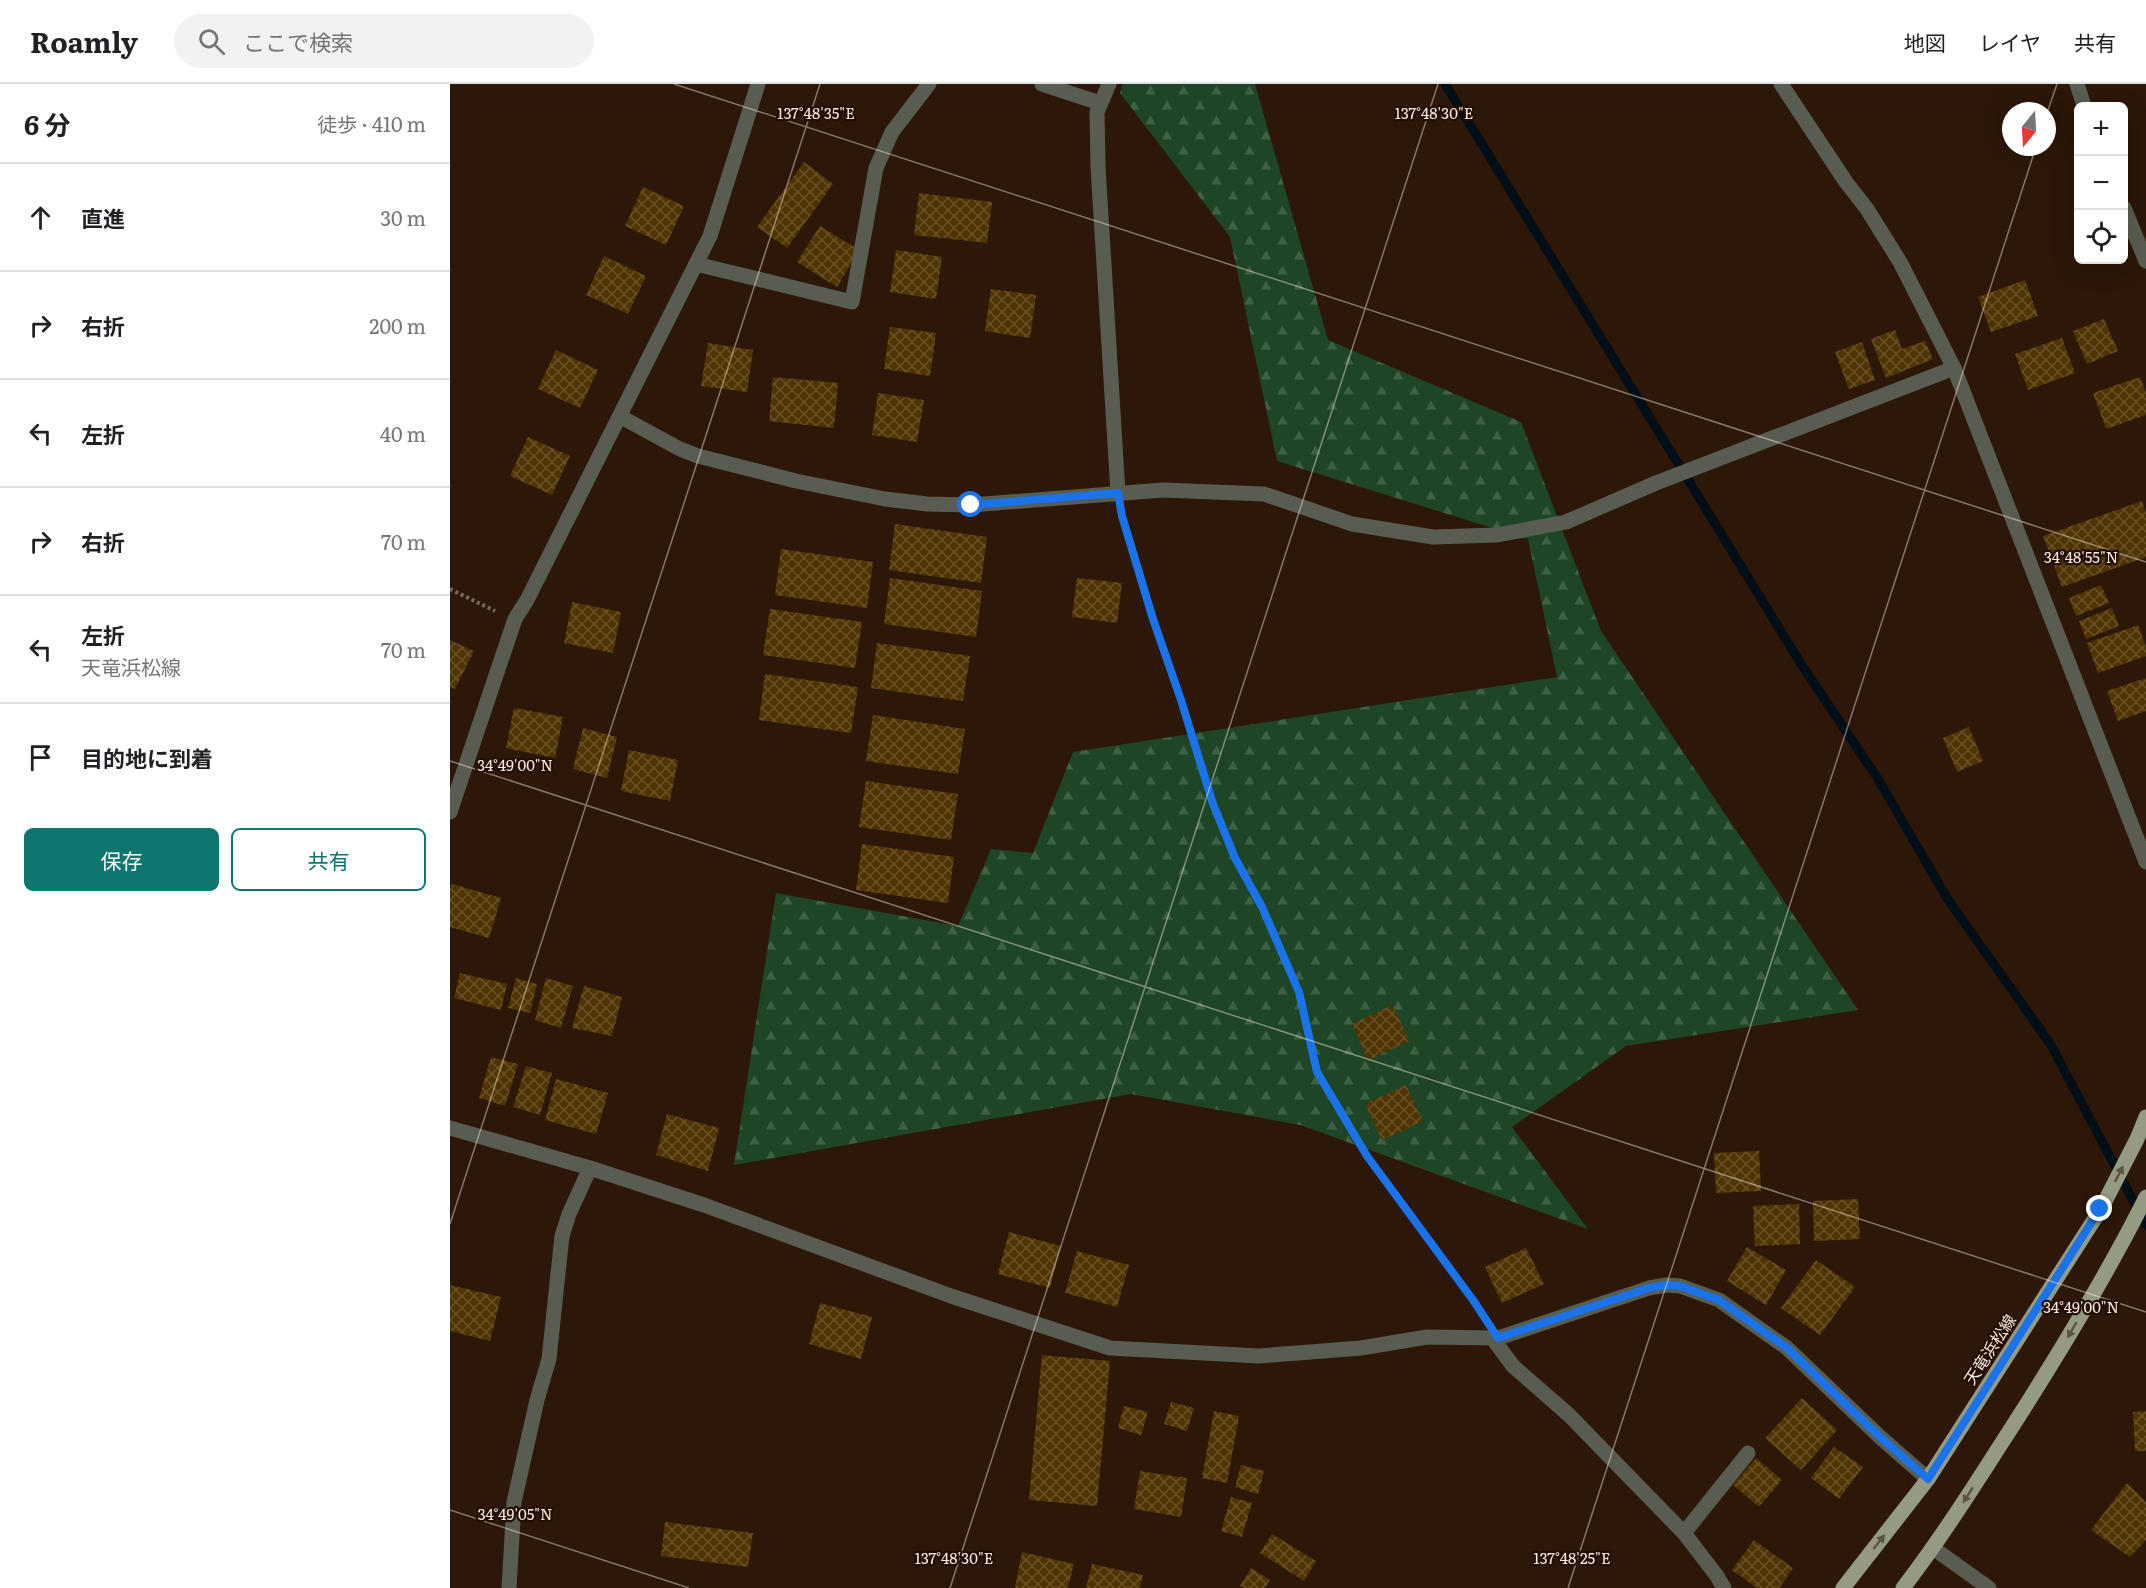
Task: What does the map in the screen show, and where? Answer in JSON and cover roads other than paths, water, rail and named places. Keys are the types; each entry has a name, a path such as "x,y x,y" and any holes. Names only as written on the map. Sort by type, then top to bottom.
{"main road":[{"name":"天竜浜松線","path":"1843,1588 1928,1479 2100,1209 2146,1117"},
{"path":"1903,1588 1933,1548 2049,1370 2123,1244 2146,1197"}],"street":[{"path":"450,812 515,619 621,417 660,332 715,223 758,84"},
{"path":"696,264 852,302 876,168 891,132 930,84"},
{"path":"1042,84 1100,103"},
{"path":"1109,84 1097,112 1098,167 1118,493"},
{"path":"1781,84 1846,182 1867,209 1900,262 1954,368 2146,862"},
{"path":"2077,84 2083,102"},
{"path":"2125,210 2146,261"},
{"path":"621,417 680,449 698,456 796,481 885,499 927,504 971,505 1163,490 1264,494 1352,524 1432,537 1497,535 1566,522 1656,483 1954,368"},
{"path":"450,1128 590,1168 704,1205 951,1296 1110,1348 1259,1356 1361,1348 1428,1337 1496,1338 1649,1288 1666,1285 1680,1286 1719,1300 1787,1348 1880,1437 1928,1479"},
{"path":"509,1588 514,1502 537,1400 549,1359 562,1236 569,1214 590,1168"},
{"path":"1496,1338 1514,1366 1569,1415 1684,1533 1718,1576 1724,1588"},
{"path":"1684,1533 1748,1452"},
{"path":"1933,1548 1989,1588"}],"waterway":[{"path":"1445,84 1803,667 1878,779 1947,898 2051,1045 2146,1225"}]}
